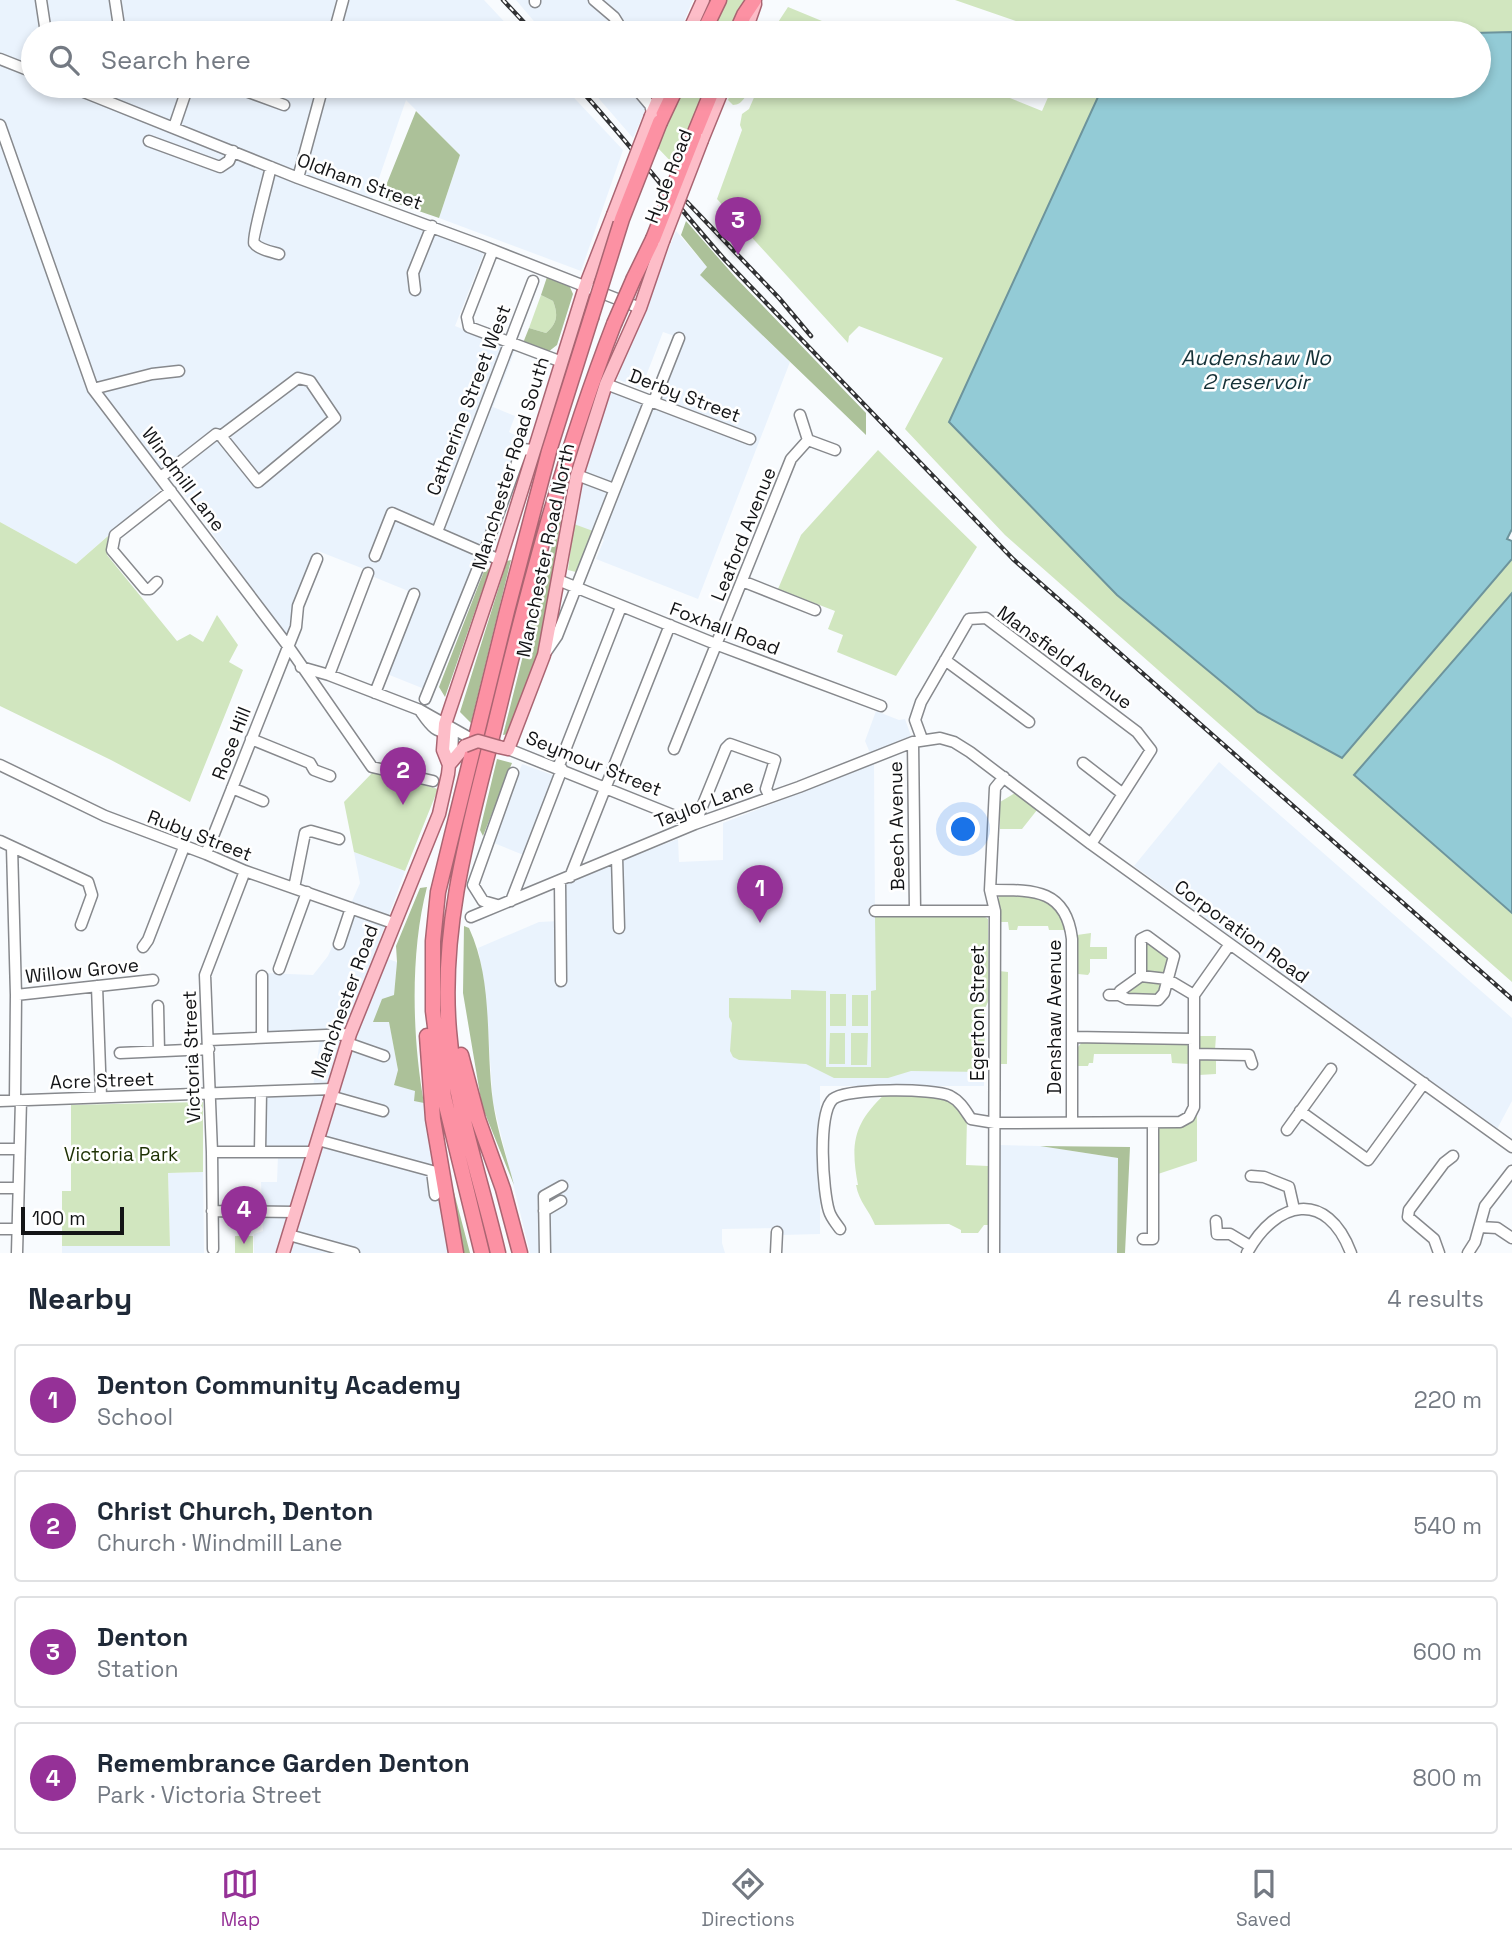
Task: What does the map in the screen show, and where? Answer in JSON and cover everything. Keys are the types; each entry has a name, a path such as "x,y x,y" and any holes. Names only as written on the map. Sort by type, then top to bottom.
{"highway":[{"path":"707,21 719,0"},
{"path":"741,21 755,0"},
{"path":"456,1253 433,1119 428,1061 427,1017 438,892 549,451 654,117 668,98"},
{"path":"498,1253 464,1119 452,1059 447,971 452,912 461,864 521,617 571,445 614,324 698,137 710,98"},
{"path":"432,960 433,1011 444,1097 482,1253"},
{"path":"447,971 462,1060 478,1119 503,1189 520,1253"}],"main road":[{"path":"693,21 703,0"},
{"path":"749,21 755,0"},
{"name":"Hyde Road","path":"613,215 660,98"},
{"name":"Hyde Road","path":"663,241 698,137 718,98"},
{"name":"Manchester Road South","path":"447,729 453,702 585,287 613,215"},
{"name":"Manchester Road North","path":"504,748 544,655 577,475 606,384 640,308 663,241"},
{"name":"Manchester Road","path":"284,1253 349,1039 393,923 439,814 450,763 443,750 447,729"},
{"path":"450,763 470,742"},
{"name":"Seymour Street","path":"470,742 504,748"}],"street":[{"path":"41,0 44,21"},
{"path":"115,0 118,21"},
{"path":"337,21 343,0"},
{"path":"594,0 616,21"},
{"path":"0,60 21,68"},
{"name":"Oldham Street","path":"100,98 298,178 432,226 640,308"},
{"path":"174,127 184,98"},
{"path":"265,98 284,105"},
{"path":"298,178 320,98"},
{"path":"644,98 654,117"},
{"name":"Windmill Lane","path":"0,125 93,389 288,646 372,767 433,781"},
{"path":"149,141 220,167 229,161 233,151"},
{"path":"271,167 253,241 256,245 279,254"},
{"path":"415,290 413,273 432,226"},
{"path":"493,250 467,317 469,327 562,362"},
{"name":"Catherine Street West","path":"437,531 533,281"},
{"path":"544,655 558,636 614,489 679,338"},
{"path":"93,389 152,374 179,371"},
{"path":"161,477 216,434 221,436 257,482 335,418 310,381 298,378 221,436"},
{"name":"Derby Street","path":"606,384 750,439"},
{"path":"800,415 808,440 835,450"},
{"name":"Leaford Avenue","path":"674,749 791,459 808,440"},
{"path":"453,702 442,710 422,705 484,553 522,449 533,450"},
{"path":"577,475 614,489"},
{"path":"157,583 150,589 145,589 112,550 115,535 171,491"},
{"path":"375,556 391,513 500,560"},
{"name":"Rose Hill","path":"206,854 296,627 298,606 317,559"},
{"path":"329,675 369,572"},
{"name":"Foxhall Road","path":"558,580 718,645 881,706"},
{"path":"742,581 815,610"},
{"path":"375,693 414,594"},
{"path":"512,901 621,607"},
{"name":"Mansfield Avenue","path":"917,740 916,713 926,690 969,619 986,618 1137,732 1152,750 1091,844"},
{"path":"561,981 565,879 607,787 670,625"},
{"path":"452,632 474,640"},
{"path":"945,660 1028,722"},
{"name":"Seymour Street","path":"301,667 375,693 422,705 447,729 470,742"},
{"name":"Taylor Lane","path":"471,917 695,824 917,740 940,738 954,742"},
{"path":"251,739 310,763 314,770 330,776"},
{"name":"Beech Avenue","path":"915,910 917,740"},
{"name":"Corporation Road","path":"954,742 1512,1147"},
{"path":"695,824 730,744 775,760 766,789 769,797"},
{"name":"Seymour Street","path":"504,748 695,824"},
{"path":"1083,763 1123,793"},
{"name":"Ruby Street","path":"0,765 105,816 245,871 393,923"},
{"path":"497,905 483,901 473,885 513,773"},
{"name":"Egerton Street","path":"994,1253 995,911 990,890 995,788 1004,777"},
{"path":"232,788 262,801"},
{"path":"294,888 305,833 313,831 339,838"},
{"path":"0,841 88,882 92,895 81,925"},
{"path":"143,947 184,846"},
{"path":"12,847 18,1100 17,1253"},
{"path":"617,857 618,928"},
{"name":"Victoria Street","path":"213,1249 211,1094 205,975 245,871"},
{"path":"0,880 12,880"},
{"name":"Denshaw Avenue","path":"990,890 1032,890 1040,893 1061,907 1070,922 1072,1121"},
{"path":"279,969 307,892"},
{"path":"339,944 351,908"},
{"path":"875,911 995,911"},
{"path":"1141,976 1141,939 1147,936 1174,956 1167,979 1164,993 1158,1000 1127,999 1114,995 1141,976 1167,979 1194,995"},
{"path":"840,1229 829,1212 825,1187 824,1125 828,1104 840,1095 939,1091 957,1100 971,1119 995,1123 1153,1123 1180,1122 1189,1117 1194,1107 1194,995 1230,944"},
{"path":"262,976 262,1037"},
{"name":"Willow Grove","path":"16,995 153,980"},
{"path":"97,986 101,1097"},
{"path":"158,1006 159,1051"},
{"path":"120,1053 159,1051 262,1037 349,1039 384,1056"},
{"path":"1072,1037 1194,1039"},
{"path":"1194,1054 1249,1055 1252,1064"},
{"path":"1287,1130 1331,1069"},
{"path":"1368,1160 1424,1083"},
{"path":"260,1151 261,1092"},
{"name":"Acre Street","path":"0,1101 331,1092 383,1111"},
{"path":"1300,1111 1379,1168"},
{"path":"1143,1239 1153,1239 1153,1123"},
{"path":"212,1152 316,1146 432,1171 436,1195"},
{"path":"0,1149 18,1149"},
{"path":"1439,1253 1434,1239 1408,1217 1409,1210 1444,1163 1454,1154"},
{"path":"1468,1253 1475,1242 1485,1206 1512,1171"},
{"path":"1251,1176 1264,1177 1289,1187 1294,1209"},
{"path":"545,1253 544,1196 562,1185"},
{"path":"0,1188 17,1188"},
{"path":"544,1211 561,1201"},
{"path":"1216,1221 1217,1234 1230,1234 1249,1250 1276,1217 1294,1209 1305,1208 1316,1211 1343,1234 1351,1253"},
{"path":"212,1211 295,1212"},
{"path":"1480,1227 1497,1228 1512,1238"},
{"path":"0,1229 17,1229"},
{"path":"776,1232 776,1253"},
{"path":"289,1235 350,1252"}],"shaded area":[{"path":"0,0 484,0 504,21 21,21 21,98 574,98 623,150 581,271 439,218 460,155 406,100 369,207 484,253 455,326 515,350 493,407 515,416 509,432 520,438 512,470 427,690 387,674 418,595 318,551 286,637 173,478 76,564 0,522"},
{"path":"516,0 693,0 684,21 534,21"},
{"path":"598,98 651,98 633,138"},
{"path":"676,231 707,267 700,275 790,362 698,599 596,559 604,540 574,529 590,449 611,388 656,407 683,339 663,332 641,389 617,379"},
{"path":"876,711 899,720 905,719 911,736 870,753 865,741"},
{"path":"1219,762 1512,1018 1512,1101 1497,1129 1134,866"},
{"path":"522,764 555,776 526,856 494,843"},
{"path":"874,764 875,917 985,917 988,920 989,1000 985,1008 984,1086 820,1086 820,1234 782,1235 782,1228 722,1229 725,1253 530,1253 493,1102 485,987 478,948 539,922 559,921 564,882 678,839 679,862 723,860 723,823"},
{"path":"354,852 405,871 346,1032 280,1253 254,1253 254,1234 263,1231 261,1182 277,1182 278,1155 265,1155 264,1096 313,1087 320,1040 264,1044 265,973 313,975 328,956 360,883"},
{"path":"388,959 397,962 394,995 374,1022 389,1021 398,1070 394,1084 415,1091 424,1103 451,1253 290,1253 318,1151 359,1031"},
{"path":"999,1145 1040,1146 1118,1158 1117,1253 999,1253"},
{"path":"203,1172 204,1253 62,1253 62,1246 170,1246 168,1173"}],"green space":[{"path":"727,0 746,0 736,21 716,21"},
{"path":"955,0 1512,0 1512,32 1491,32 1491,21 1016,21"},
{"path":"788,7 822,21 779,21"},
{"path":"679,98 704,98 677,168 656,146"},
{"path":"729,98 744,98 736,105"},
{"path":"754,98 1010,98 1042,111 1048,98 1098,98 950,422 1117,595 1258,712 1342,758 1512,559 1512,593 1354,775 1512,913 1512,982 1005,535 905,429 943,358 859,326 849,336 848,343 717,199 742,130 742,114 749,109"},
{"path":"416,111 460,155 439,218 381,198"},
{"path":"686,221 736,278 866,413 866,435 700,275 707,267 681,235"},
{"path":"547,277 569,285 573,294 557,345 548,352 523,343 529,328 546,333 555,322 553,301 541,295"},
{"path":"541,295 553,301 556,310 555,322 546,333 529,328"},
{"path":"878,450 977,547 896,676 837,652 843,635 828,629 835,611 778,589 801,535"},
{"path":"565,503 537,654 508,734 503,735 543,576"},
{"path":"0,522 76,564 108,536 107,555 177,641 190,634 203,642 217,615 238,645 229,662 243,670 190,802 0,706"},
{"path":"574,524 593,531 576,572 568,570"},
{"path":"511,560 471,723 460,712 507,561"},
{"path":"490,568 445,697 439,687 484,571"},
{"path":"497,759 512,763 483,836 480,830"},
{"path":"374,771 438,789 405,871 354,852 344,802"},
{"path":"1015,793 1037,810 1022,829 1000,829 1000,802"},
{"path":"427,887 421,912 415,967 415,1023 424,1103 414,1101 415,1091 394,1085 398,1070 389,1022 373,1022 382,999 394,995 396,946 420,888"},
{"path":"999,891 1041,899 1055,909 1069,930 1049,930 1048,926 1018,926 1017,930 1009,930 1008,922 999,922"},
{"path":"875,917 988,919 989,1000 985,1008 984,1072 911,1071 888,1078 834,1078 806,1064 739,1060 733,1057 730,1051 732,1023 729,1017 729,998 791,999 791,990 826,991 826,1067 871,1067 871,991 876,990"},
{"path":"464,926 469,928 482,970 493,1102 514,1185 482,1106 463,993"},
{"path":"1091,933 1090,947 1107,947 1107,959 1090,959 1088,975 1078,974 1077,935"},
{"path":"1144,940 1169,956 1164,973 1156,976 1145,971"},
{"path":"999,971 1008,972 1007,1064 997,1064"},
{"path":"1139,979 1161,984 1161,994 1153,998 1142,994 1124,996 1123,990"},
{"path":"830,994 846,994 846,1026 830,1026"},
{"path":"852,995 868,995 868,1026 852,1026"},
{"path":"830,1033 845,1033 845,1064 829,1064"},
{"path":"851,1033 868,1033 867,1065 851,1065"},
{"path":"1199,1036 1216,1036 1215,1050 1199,1047"},
{"path":"1083,1041 1188,1044 1189,1064 1172,1063 1171,1054 1094,1054 1093,1063 1077,1066 1078,1047"},
{"path":"1216,1058 1216,1074 1199,1075 1200,1060"},
{"path":"885,1094 949,1098 967,1117 966,1165 988,1166 989,1225 984,1225 978,1233 961,1233 961,1230 949,1224 875,1225 857,1191 854,1157 861,1124"},
{"name":"Victoria Park","path":"203,1102 203,1172 168,1173 170,1246 62,1246 62,1191 71,1191 71,1105"},
{"path":"1197,1116 1197,1161 1158,1174 1157,1126 1183,1126"},
{"path":"1040,1146 1130,1147 1125,1253 1117,1253 1118,1158"},
{"path":"451,1181 470,1253 460,1253"},
{"path":"235,1236 253,1236 253,1253 235,1253"}],"water":[{"name":"Audenshaw No 2 reservoir","path":"1512,32 1512,529 1507,539 1512,541 1512,559 1342,758 1258,712 1117,595 949,422 1098,98 1491,98 1491,33"},
{"path":"1512,593 1512,913 1354,775"}],"railway":[{"path":"503,0 523,21"},
{"path":"588,98 725,260 1013,559 1512,999"},
{"path":"687,202 779,298 811,336"}],"place":[{"name":"Denton","path":"738,255"},
{"name":"Christ Church, Denton","path":"403,805"},
{"name":"Denton Community Academy","path":"760,923"},
{"name":"Remembrance Garden Denton","path":"244,1244"}]}
